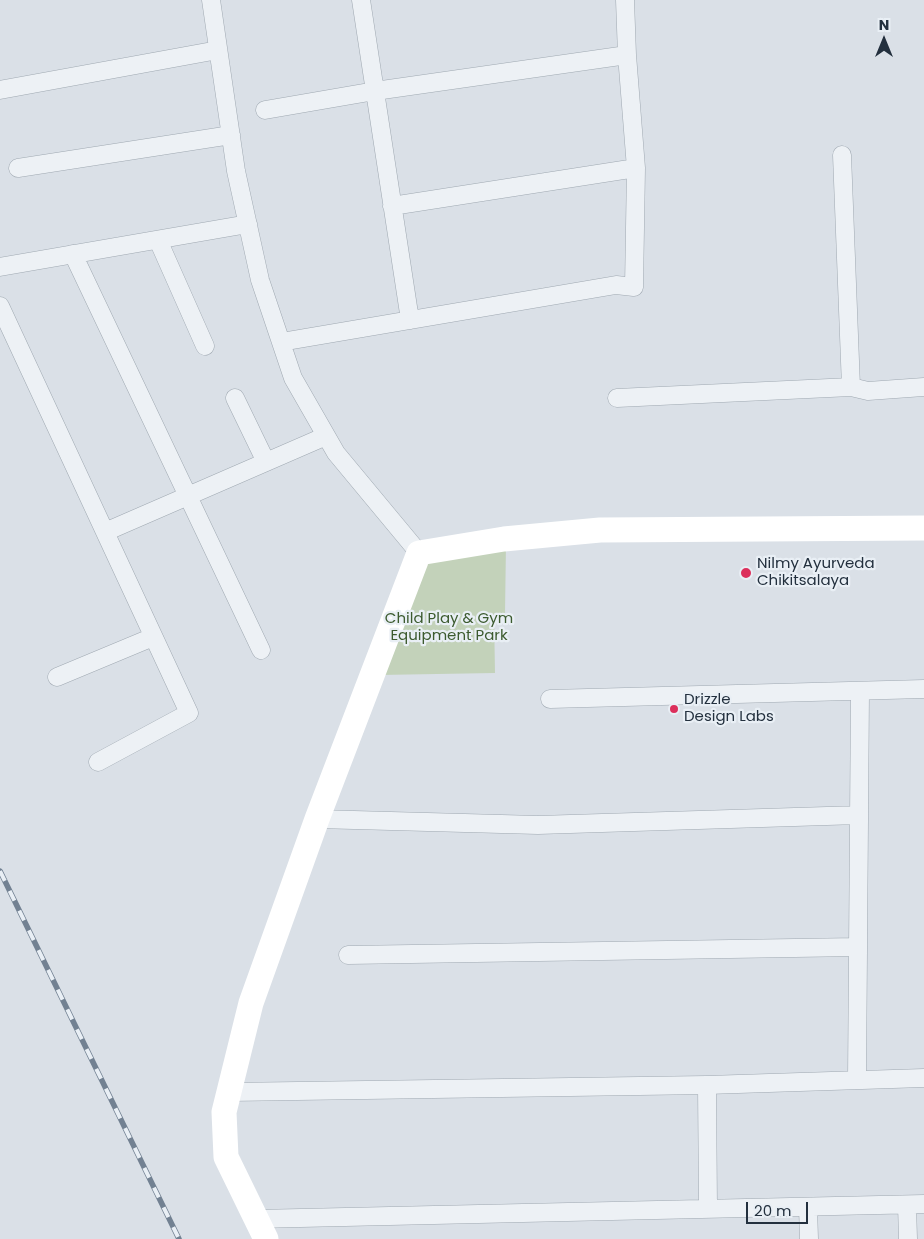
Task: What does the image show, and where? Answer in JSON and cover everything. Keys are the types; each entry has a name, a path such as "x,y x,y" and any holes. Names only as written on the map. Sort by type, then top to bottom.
{"street":[{"path":"211,0 236,171 260,280 293,378 336,453 419,553"},
{"path":"361,0 410,320"},
{"path":"281,342 616,285 634,287 636,168 627,55 626,0"},
{"path":"0,90 218,50"},
{"path":"265,110 375,91 627,55"},
{"path":"18,168 231,135"},
{"path":"842,155 851,387"},
{"path":"392,206 636,168"},
{"path":"0,267 248,224"},
{"path":"158,240 205,346"},
{"path":"73,254 261,650"},
{"path":"0,306 188,713 98,762"},
{"path":"617,398 851,387 868,391 924,387"},
{"path":"235,398 266,462"},
{"path":"105,532 326,436"},
{"path":"419,553 504,539 600,530 924,528"},
{"path":"419,553 317,819 251,1003 224,1112 226,1157 261,1229 708,1209 915,1204 908,1239"},
{"path":"56,677 153,637"},
{"path":"550,700 924,689"},
{"path":"857,1080 860,691"},
{"path":"317,819 538,825 859,815"},
{"path":"348,955 858,947"},
{"path":"229,1092 707,1085 924,1078"},
{"path":"707,1085 708,1209"},
{"path":"808,1207 809,1239"}],"green space":[{"name":"Child Play & Gym Equipment Park","path":"506,544 505,613 494,614 495,673 379,675 426,560"}],"railway":[{"path":"0,871 179,1239"}],"place":[{"name":"Nilmy Ayurveda Chikitsalaya","path":"746,573"},
{"name":"Drizzle Design Labs","path":"674,709"}]}
